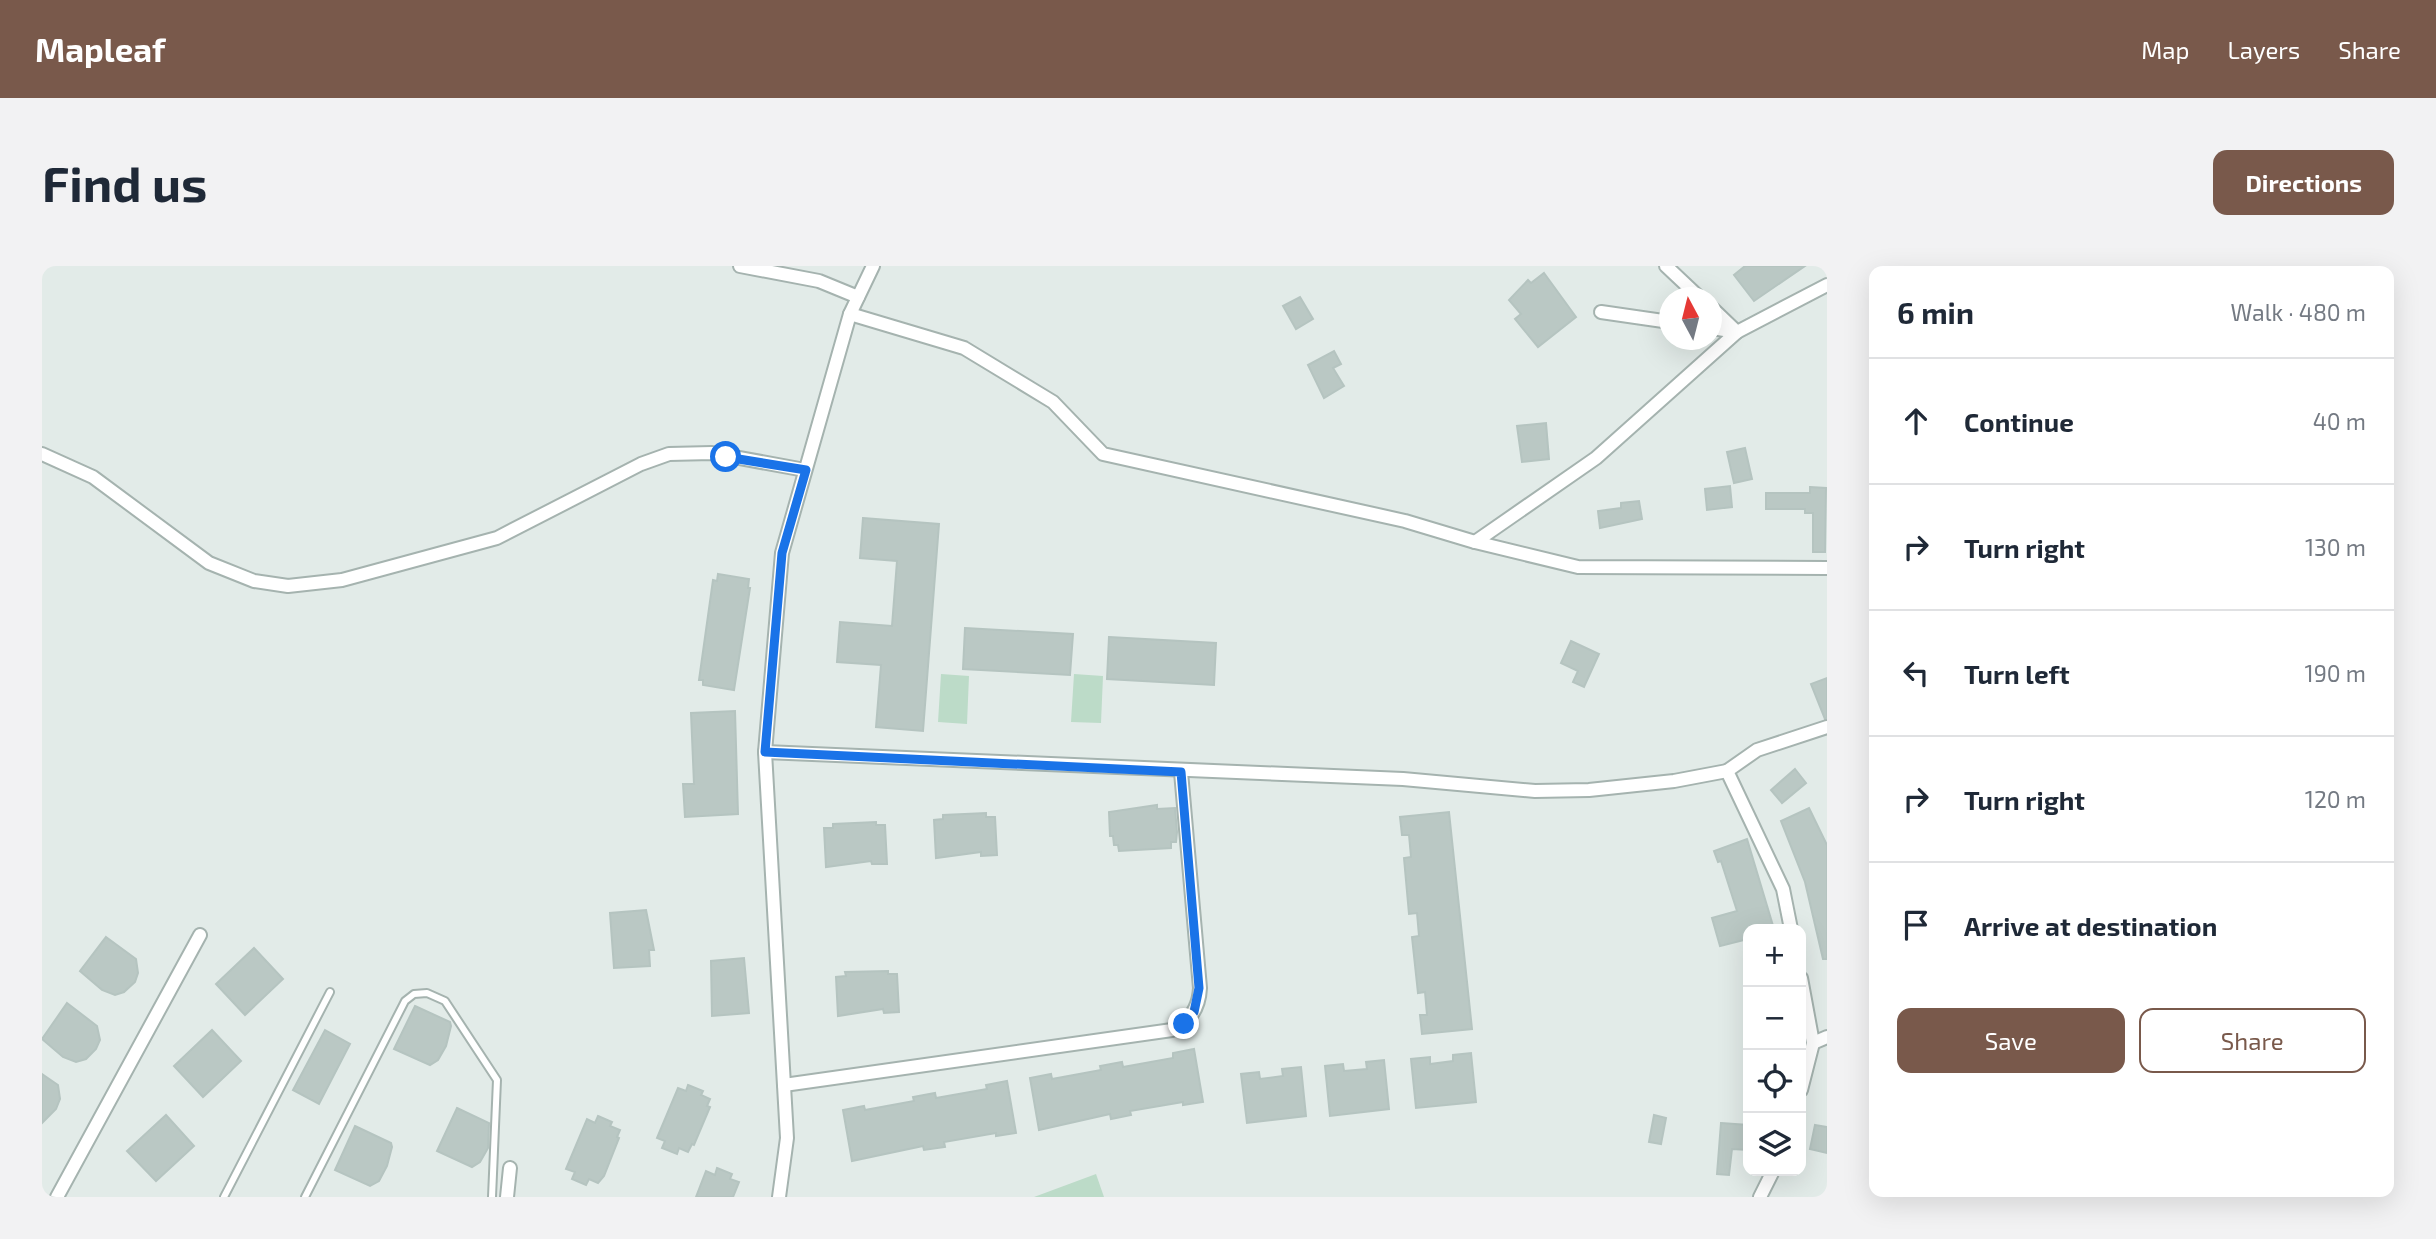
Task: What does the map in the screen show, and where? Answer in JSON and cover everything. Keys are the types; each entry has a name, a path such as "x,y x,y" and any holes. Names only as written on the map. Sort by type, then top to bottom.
{"street":[{"path":"740,266 819,281 859,297"},
{"path":"779,1197 787,1138 765,752 782,553 850,314 873,266"},
{"path":"1667,266 1689,287"},
{"path":"1475,542 1596,458 1737,332 1827,285"},
{"path":"1601,312 1659,320"},
{"path":"850,314 964,348 1053,402 1103,454 1405,521 1475,542 1578,567 1827,568"},
{"path":"1722,318 1737,332"},
{"path":"1722,330 1737,332"},
{"path":"42,454 93,477 209,563 254,581 288,586 342,580 497,538 641,464 670,454 712,453 806,470"},
{"path":"765,752 1181,772 1403,779 1535,791 1589,790 1674,781 1727,771 1757,750 1827,727"},
{"path":"1727,771 1783,888 1790,924"},
{"path":"784,1085 1172,1030 1184,1024 1194,1012 1199,988 1181,772"},
{"path":"57,1197 200,935"},
{"path":"1803,987 1813,1043 1806,1070"},
{"path":"1813,1043 1827,1037"},
{"path":"507,1197 510,1168"},
{"path":"1760,1197 1770,1176"}],"lane":[{"path":"224,1197 330,992"},
{"path":"305,1197 405,1001 420,993 445,1001 497,1080 492,1197"}],"green space":[{"path":"941,674 969,676 967,724 938,722"},
{"path":"1074,674 1103,676 1101,723 1071,722"},
{"path":"1096,1174 1104,1197 1034,1197"}],"building":[{"path":"1745,266 1805,266 1754,301 1734,275"},
{"path":"1544,273 1576,317 1538,347 1515,319 1521,314 1509,300 1528,280 1531,283"},
{"path":"1300,297 1313,319 1296,329 1283,306"},
{"path":"1334,351 1341,364 1333,368 1344,386 1324,398 1308,365"},
{"path":"1546,423 1549,459 1522,462 1517,426"},
{"path":"1745,448 1752,479 1734,483 1727,452"},
{"path":"1730,486 1732,507 1707,510 1705,489"},
{"path":"1810,487 1826,488 1825,552 1813,552 1813,513 1805,513 1805,509 1766,509 1766,493 1810,493"},
{"path":"1639,501 1642,519 1600,528 1598,511 1621,508 1621,503"},
{"path":"863,518 939,524 923,731 876,727 881,665 837,662 840,622 892,626 897,561 860,558"},
{"path":"718,574 749,579 750,588 734,690 703,685 703,680 699,680 713,580 717,581"},
{"path":"965,628 1073,634 1070,675 963,669"},
{"path":"1109,637 1216,643 1214,685 1107,679"},
{"path":"1571,641 1599,654 1584,687 1573,682 1578,671 1561,663"},
{"path":"1827,678 1827,718 1825,719 1811,684"},
{"path":"735,711 738,814 685,817 683,784 694,784 691,713"},
{"path":"1795,769 1806,783 1782,803 1771,790"},
{"path":"1157,805 1157,809 1175,808 1176,842 1171,842 1171,848 1119,851 1118,845 1114,845 1113,836 1110,836 1109,812"},
{"path":"1809,808 1827,845 1827,959 1823,959 1805,882 1781,821"},
{"path":"1449,812 1472,1029 1422,1034 1420,1015 1427,1015 1425,992 1418,993 1412,937 1419,936 1417,913 1409,914 1404,858 1411,857 1409,835 1402,835 1400,817"},
{"path":"986,813 986,817 995,817 997,855 981,856 981,852 936,858 934,820 943,819 943,815"},
{"path":"876,822 876,825 885,825 887,864 872,864 871,861 826,867 824,828 833,828 833,824"},
{"path":"1747,839 1772,924 1743,924 1743,940 1720,946 1712,918 1737,911 1721,861 1718,862 1714,851"},
{"path":"646,910 654,950 649,950 650,966 614,968 610,913"},
{"path":"106,937 136,959 138,973 135,982 124,992 115,995 102,990 80,971"},
{"path":"254,948 283,979 245,1015 216,984"},
{"path":"744,958 749,1013 712,1016 711,961"},
{"path":"888,971 888,974 897,974 899,1012 884,1013 883,1009 838,1016 836,977 846,976 845,972"},
{"path":"67,1003 97,1026 100,1040 96,1049 86,1059 76,1062 63,1057 42,1039"},
{"path":"415,1006 450,1022 446,1046 438,1060 430,1065 394,1049"},
{"path":"212,1030 241,1061 203,1097 174,1066"},
{"path":"325,1030 350,1044 319,1104 293,1090"},
{"path":"1194,1049 1203,1102 1183,1105 1183,1102 1130,1111 1131,1115 1111,1119 1110,1114 1039,1130 1030,1078 1051,1074 1052,1079 1101,1070 1100,1066 1122,1062 1123,1067 1173,1058 1173,1053"},
{"path":"1471,1053 1476,1102 1416,1108 1411,1059 1430,1057 1430,1064 1453,1061 1453,1055"},
{"path":"1384,1060 1389,1109 1330,1116 1325,1066 1343,1064 1344,1071 1367,1069 1366,1062"},
{"path":"1301,1067 1306,1116 1247,1123 1241,1074 1259,1072 1260,1079 1283,1076 1282,1069"},
{"path":"42,1074 58,1085 60,1099 56,1109 42,1123"},
{"path":"1007,1081 1016,1133 996,1136 996,1133 944,1142 945,1147 924,1150 923,1146 852,1161 843,1110 864,1106 865,1110 914,1101 913,1097 935,1093 936,1098 987,1089 986,1085"},
{"path":"688,1085 703,1091 701,1095 710,1099 707,1106 710,1107 694,1145 692,1144 688,1152 679,1148 677,1154 662,1148 665,1141 657,1138 678,1088 686,1091"},
{"path":"457,1108 489,1123 488,1148 480,1162 472,1167 437,1151"},
{"path":"166,1115 194,1146 156,1181 127,1151"},
{"path":"1654,1115 1666,1118 1661,1144 1649,1142"},
{"path":"598,1116 612,1122 610,1126 620,1130 617,1137 619,1138 604,1176 598,1183 589,1179 586,1185 572,1179 575,1172 566,1169 587,1119 595,1123"},
{"path":"1721,1123 1743,1125 1743,1150 1732,1149 1729,1175 1717,1174"},
{"path":"1815,1125 1827,1127 1827,1153 1810,1149"},
{"path":"355,1126 391,1143 392,1147 387,1166 379,1181 370,1186 335,1170"},
{"path":"717,1168 732,1174 730,1179 739,1182 733,1197 696,1197 706,1171 715,1175"}],"route":[{"path":"726,457 806,470 782,553 765,752 1181,772 1199,988 1198,1005 1184,1024"}]}
